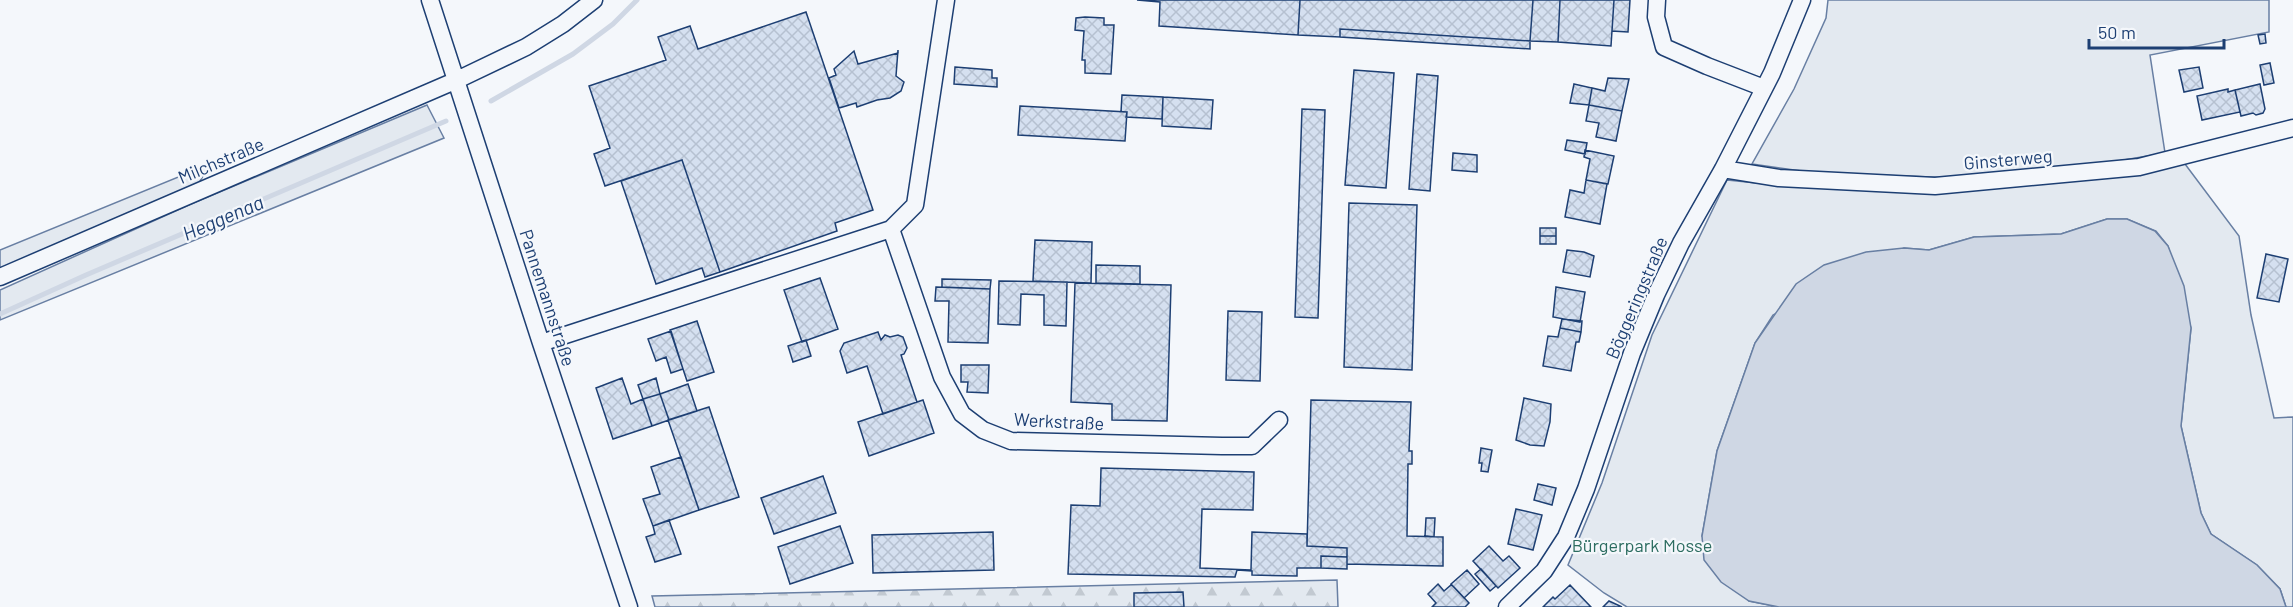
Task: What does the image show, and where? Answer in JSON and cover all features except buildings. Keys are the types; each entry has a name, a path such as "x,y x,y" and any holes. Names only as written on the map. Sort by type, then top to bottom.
{"street":[{"name":"Pannemannstraße","path":"430,0 629,607"},
{"name":"Milchstraße","path":"0,277 457,80 526,47 563,24 594,0"},
{"path":"541,344 891,229 915,205 946,0"},
{"path":"1657,0 1656,17 1664,46 1764,88"},
{"name":"Böggeringstraße","path":"1507,607 1544,571 1566,537 1586,489 1632,353 1656,295 1681,243 1723,169 1772,74 1803,0"},
{"name":"Ginsterweg","path":"1723,169 1779,178 1935,186 2139,167 2293,128"},
{"name":"Werkstraße","path":"891,229 942,377 962,414 983,430 1011,441 1251,446 1279,420"}],"green space":[{"path":"1828,0 2269,0 2269,32 2150,55 2165,153 2112,162 1961,178 1816,173 1752,164 1794,89 1826,18"},
{"path":"427,105 444,138 0,320 0,290 191,204"},
{"path":"210,164 199,183 0,271 0,250"},
{"name":"Bürgerpark Mosse","path":"2185,164 2239,236 2251,315 2274,418 2293,417 2293,607 2286,607 2280,589 2257,565 2211,534 2201,513 2181,426 2191,328 2168,246 2156,231 2127,219 2107,219 2061,234 1974,237 1929,250 1904,248 1773,315 1755,343 1717,451 1702,536 1749,601 1779,607 1627,607 1604,593 1568,565 1602,483 1652,335 1727,180 1776,185 1943,193"},
{"path":"1337,580 1338,607 655,607 652,596"}],"shaded area":[{"path":"2107,219 2127,219 2155,231 2168,246 2184,286 2191,328 2181,426 2201,513 2211,534 2257,565 2280,589 2286,607 1779,607 1749,601 1721,582 1704,560 1702,536 1717,451 1755,343 1796,284 1824,265 1866,252 1904,248 1929,250 1974,237 2061,234"}],"waterway":[{"name":"Heggenaa","path":"491,101 573,54 613,24 637,0"},
{"name":"Heggenaa","path":"0,314 446,121"}]}
